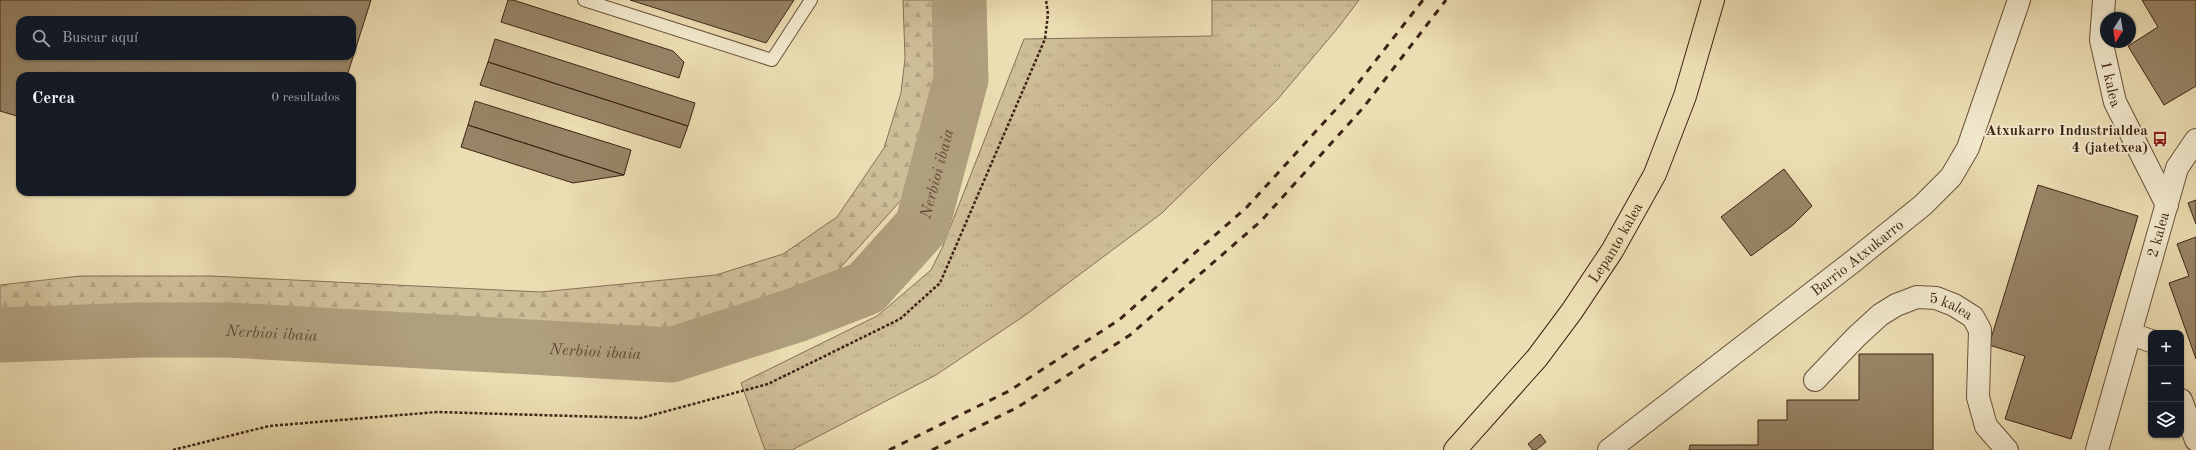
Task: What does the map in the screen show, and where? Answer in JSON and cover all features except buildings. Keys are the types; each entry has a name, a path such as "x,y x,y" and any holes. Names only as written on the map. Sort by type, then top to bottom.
{"main road":[{"name":"Lepanto kalea","path":"1455,450 1537,358 1572,311 1612,251 1655,174 1685,96 1713,0"}],"street":[{"name":"1 kalea","path":"2104,0 2101,40 2115,102 2167,205"},
{"name":"Barrio Atxukarro","path":"1609,450 1856,259 1923,205 1950,177 1968,148 2017,2"},
{"name":"2 kalea","path":"2097,450 2177,168 2196,140"},
{"name":"5 kalea","path":"1815,380 1856,337 1880,315 1896,305 1917,297 1936,298 1954,305 1973,317 1980,330 1978,397 1986,426 2007,450"},
{"path":"2131,334 2148,340"},
{"path":"2182,402 2196,440"}],"lane":[{"path":"584,0 772,60 811,0"}],"path":[{"path":"173,450 269,426 437,412 641,418 768,384 900,319 940,282 1045,39 1048,14 1046,0"}],"green space":[{"path":"903,0 965,0 966,17 913,187 813,298 649,341 116,326 0,341 0,285 80,276 211,276 540,292 716,275 783,254 837,217 884,148 901,93 905,58"},
{"path":"1212,0 1359,0 1337,29 1277,100 1162,213 1024,316 936,375 792,450 765,450 741,383 877,316 931,270 942,248 1024,39 1212,36"}],"water":[{"path":"932,0 981,0 973,85 948,180 924,158 947,79 949,25"}],"waterway":[{"name":"Nerbioi ibaia","path":"0,335 141,330 229,330 671,355 796,315 866,288 922,226 961,79 959,0"}],"railway":[{"path":"889,450 1009,391 1119,320 1247,207 1348,96 1423,0"},
{"path":"932,450 1018,407 1130,335 1261,221 1363,108 1446,0"}],"place":[{"name":"Atxukarro Industrialdea 4 (jatetxea)","path":"2160,139"}]}
